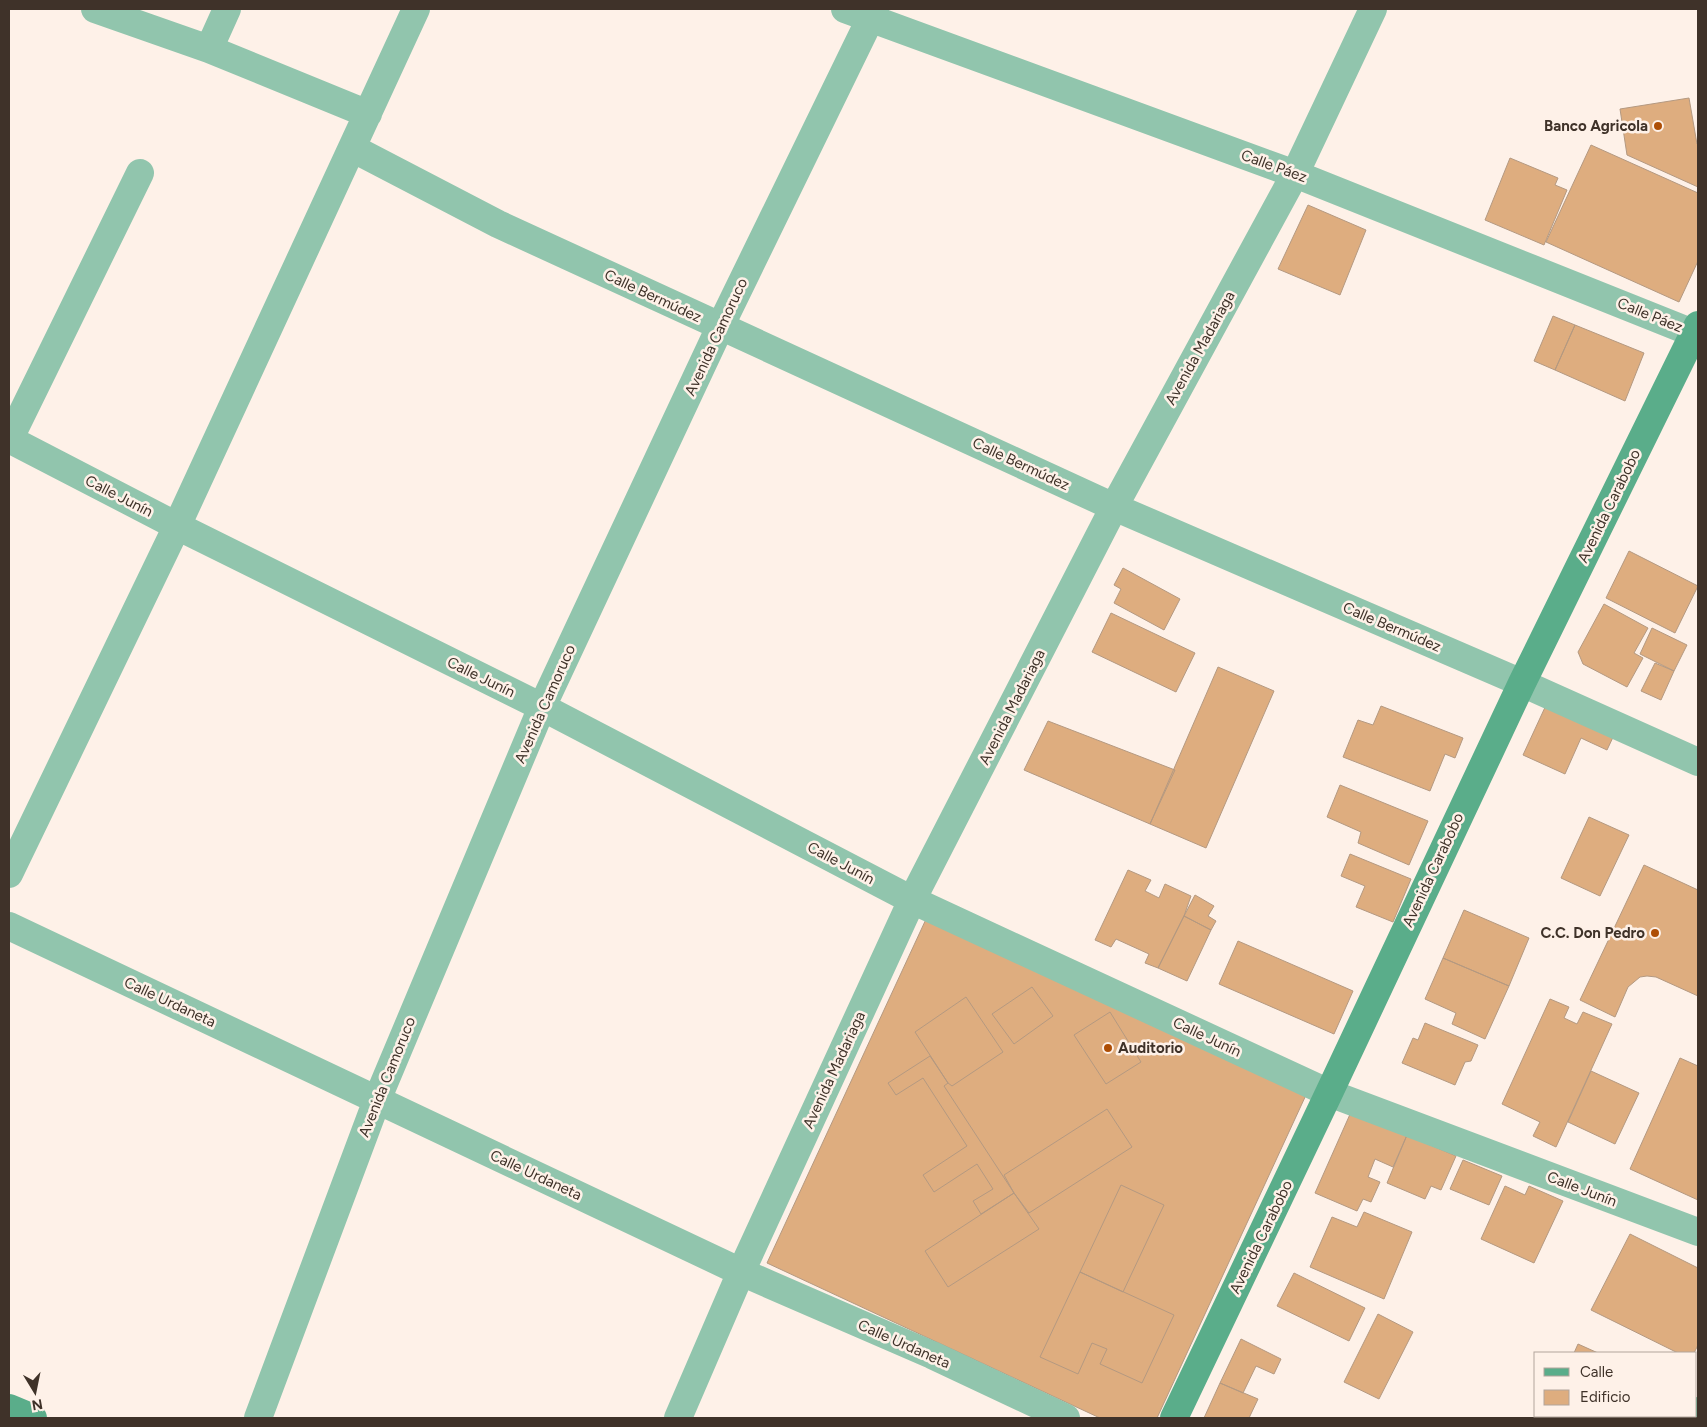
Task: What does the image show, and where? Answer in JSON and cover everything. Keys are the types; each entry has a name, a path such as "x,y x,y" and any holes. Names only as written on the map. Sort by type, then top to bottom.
{"street":[{"path":"95,9 209,49 368,114"},
{"path":"209,49 227,9"},
{"path":"9,874 177,526 416,9"},
{"name":"Calle Páez","path":"845,9 872,14 1295,174 1697,331"},
{"name":"Avenida Madariaga","path":"678,1418 740,1272 912,900 1114,507 1295,174 1374,9"},
{"name":"Avenida Camoruco","path":"258,1418 377,1100 542,707 720,327 872,14"},
{"name":"Calle Bermúdez","path":"352,148 498,224 1114,507 1522,683 1698,762"},
{"path":"9,439 140,173"},
{"name":"Avenida Carabobo","path":"1174,1418 1522,683 1697,331"},
{"name":"Calle Junín","path":"9,439 177,526 542,707 912,900 1329,1093 1698,1232"},
{"name":"Calle Urdaneta","path":"9,926 740,1272 932,1355 1066,1418"},
{"path":"9,1408 33,1418"}],"building":[{"name":"Banco Agricola","path":"1689,98 1698,145 1698,187 1627,155 1620,109"},
{"path":"1591,145 1698,193 1698,261 1679,302 1546,242"},
{"path":"1510,158 1558,178 1555,185 1567,190 1544,245 1485,220"},
{"path":"1308,205 1366,230 1340,295 1278,269"},
{"path":"1553,316 1575,325 1555,370 1534,361"},
{"path":"1575,325 1644,353 1625,401 1555,370"},
{"path":"1629,551 1698,586 1675,633 1606,598"},
{"path":"1123,568 1180,599 1164,630 1114,603 1121,589 1114,585"},
{"path":"1604,604 1648,628 1634,653 1643,658 1627,687 1583,664 1578,652"},
{"path":"1111,613 1195,653 1176,692 1092,652"},
{"path":"1652,628 1687,645 1674,671 1640,654"},
{"path":"1655,663 1674,671 1661,700 1641,691"},
{"path":"1218,667 1274,691 1206,848 1150,824"},
{"path":"1547,703 1615,733 1607,750 1581,738 1565,774 1523,755"},
{"path":"1381,706 1463,738 1455,758 1445,754 1430,791 1343,757 1358,720 1373,725"},
{"path":"1048,721 1175,770 1150,824 1024,770"},
{"path":"1340,785 1428,821 1409,865 1358,843 1361,832 1327,817"},
{"path":"1589,817 1629,835 1600,896 1561,878"},
{"path":"1350,854 1411,879 1393,922 1356,907 1365,886 1341,876"},
{"name":"C.C. Don Pedro","path":"1644,865 1698,890 1698,996 1656,977 1640,977 1628,987 1615,1017 1580,1000"},
{"path":"1128,870 1151,880 1145,891 1159,898 1165,884 1191,896 1184,916 1158,968 1145,963 1149,954 1116,939 1111,947 1095,940"},
{"path":"1195,895 1214,906 1208,916 1216,921 1211,930 1184,916"},
{"path":"1464,910 1529,938 1509,986 1443,958"},
{"path":"1184,916 1211,930 1187,981 1158,968"},
{"path":"927,917 1306,1095 1157,1418 1100,1418 767,1263"},
{"path":"1238,941 1353,991 1334,1034 1219,984"},
{"path":"1443,958 1509,986 1485,1039 1452,1024 1456,1013 1425,999"},
{"path":"1032,987 1053,1016 1014,1044 992,1014"},
{"path":"966,997 1003,1052 952,1086 948,1083 915,1032"},
{"path":"1550,999 1569,1007 1564,1018 1577,1024 1583,1012 1612,1024 1556,1147 1533,1136 1540,1122 1502,1104"},
{"name":"Auditorio","path":"1110,1012 1141,1062 1106,1084 1074,1035"},
{"path":"1425,1023 1478,1045 1471,1061 1465,1062 1455,1085 1402,1063 1413,1038 1418,1040"},
{"path":"930,1056 948,1083 944,1086 1014,1193 981,1214 973,1201 993,1189 977,1164 934,1192 923,1175 967,1146 923,1078 896,1095 888,1083"},
{"path":"1680,1058 1698,1066 1698,1200 1630,1169"},
{"path":"1591,1071 1639,1093 1615,1144 1568,1122"},
{"path":"1107,1109 1132,1147 1029,1213 1014,1193 1004,1175"},
{"path":"1351,1112 1407,1135 1393,1167 1375,1159 1368,1177 1380,1182 1371,1202 1363,1199 1357,1211 1315,1193"},
{"path":"1407,1135 1456,1156 1441,1190 1431,1186 1425,1199 1387,1183"},
{"path":"1463,1160 1502,1176 1489,1205 1450,1189"},
{"path":"1121,1185 1164,1205 1123,1292 1080,1272"},
{"path":"1505,1186 1525,1195 1529,1186 1563,1201 1534,1263 1481,1239"},
{"path":"1014,1193 1039,1229 948,1287 925,1251"},
{"path":"1364,1212 1412,1232 1384,1299 1310,1267 1332,1217 1357,1227"},
{"path":"1630,1234 1698,1268 1698,1345 1694,1352 1676,1352 1591,1310"},
{"path":"1080,1272 1174,1315 1142,1383 1100,1364 1107,1349 1092,1343 1078,1374 1040,1357"},
{"path":"1294,1273 1365,1308 1349,1341 1277,1306"},
{"path":"1378,1314 1413,1332 1379,1399 1344,1382"},
{"path":"1241,1339 1281,1359 1274,1374 1256,1366 1243,1393 1220,1383"},
{"path":"1578,1344 1596,1352 1574,1352"},
{"path":"1220,1383 1258,1399 1249,1418 1204,1418"},
{"path":"1601,1417 1604,1418 1576,1418"},
{"path":"1620,1417 1642,1417 1642,1418"}],"place":[{"name":"Banco Agricola","path":"1658,126"},
{"name":"C.C. Don Pedro","path":"1655,933"},
{"name":"Auditorio","path":"1108,1048"}]}
